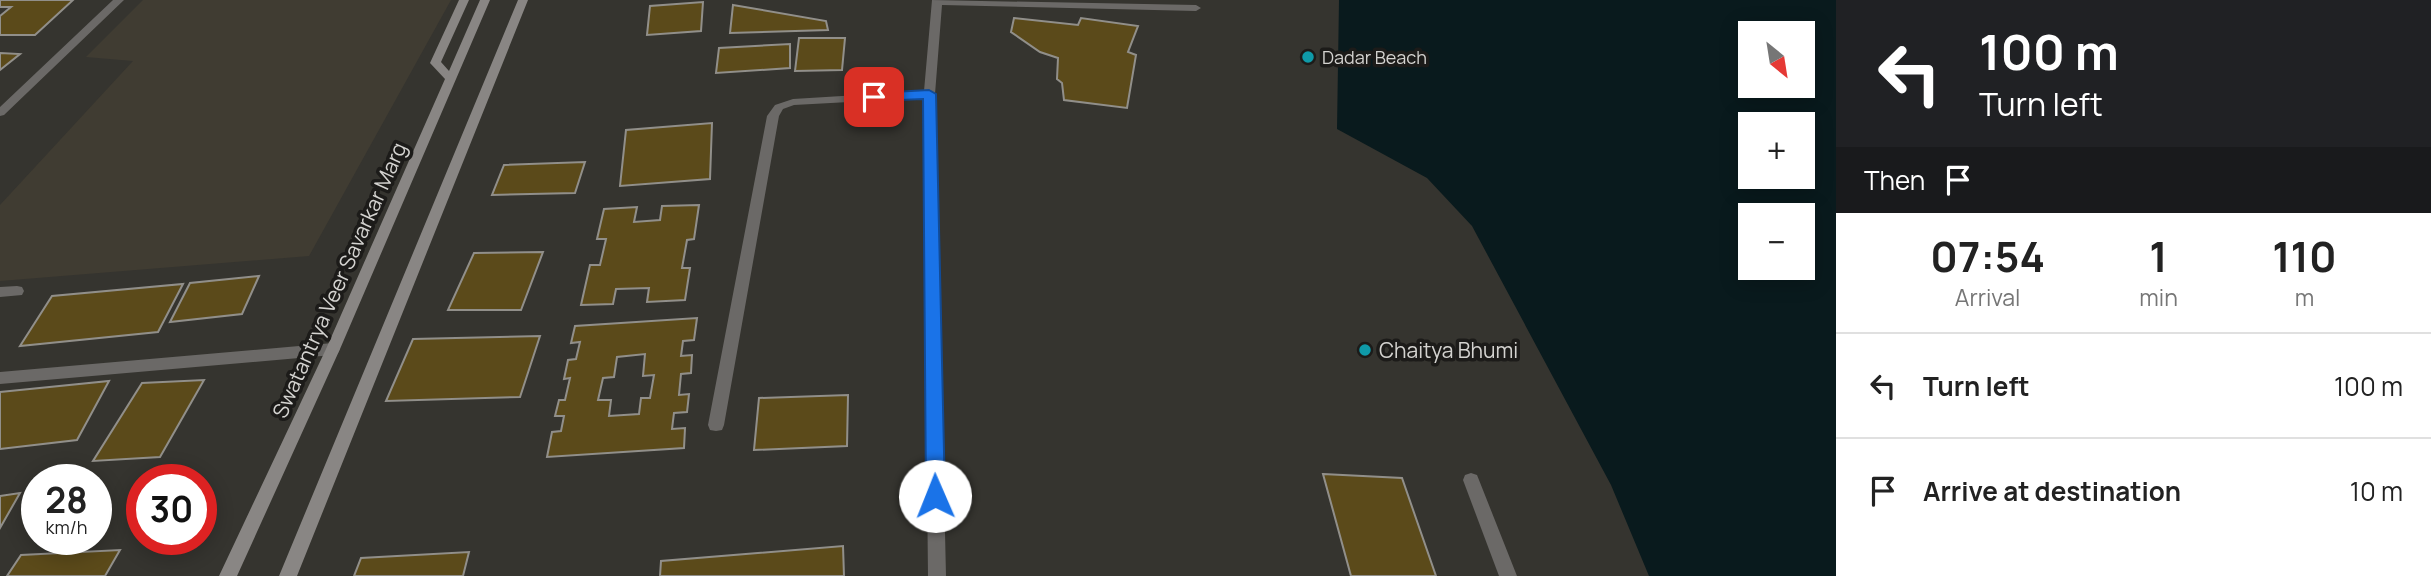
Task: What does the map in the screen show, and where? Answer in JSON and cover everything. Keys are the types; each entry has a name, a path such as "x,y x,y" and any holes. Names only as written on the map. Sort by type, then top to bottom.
{"main road":[{"path":"288,576 523,0"},
{"path":"451,79 435,63 464,1 485,1"},
{"name":"Swatantrya Veer Savarkar Marg","path":"228,576 333,349 485,1"}],"street":[{"path":"0,113 120,0"},
{"path":"936,576 929,94 937,1 1196,8"},
{"path":"716,425 773,116 779,107 793,102 929,94"},
{"path":"0,292 17,290"},
{"path":"0,378 333,349"},
{"path":"1471,480 1508,576"}],"shaded area":[{"path":"143,0 451,0 309,256 0,281 0,205 133,61 86,57"},
{"path":"1339,0 1836,0 1836,576 1649,576 1611,485 1472,226 1427,178 1337,129"}],"building":[{"path":"0,0 73,0 35,35 0,35 0,16 11,7 0,7"},
{"path":"703,2 701,31 647,35 650,6"},
{"path":"733,5 826,21 828,30 730,33"},
{"path":"1014,18 1078,25 1081,18 1138,26 1128,52 1136,55 1127,108 1064,100 1062,83 1057,79 1058,58 1040,52 1011,32"},
{"path":"799,38 845,38 842,70 795,71"},
{"path":"790,44 790,68 716,73 719,48"},
{"path":"0,53 20,54 0,70"},
{"path":"712,123 710,179 620,186 626,130"},
{"path":"585,162 575,193 492,195 504,165"},
{"path":"699,205 694,239 687,240 682,268 690,268 685,300 647,302 649,288 616,289 613,304 581,305 590,265 600,265 606,239 597,239 604,209 637,207 634,222 660,220 662,206"},
{"path":"543,252 521,310 448,310 474,253"},
{"path":"259,276 242,314 170,322 190,283"},
{"path":"183,284 158,332 20,346 52,296"},
{"path":"697,318 694,340 683,341 681,356 692,355 691,373 681,374 679,395 689,394 687,412 674,413 672,429 685,428 684,448 547,457 552,432 561,431 564,416 555,416 559,400 565,400 570,378 564,379 568,360 576,359 580,342 571,343 575,326","holes":["645,354 643,376 654,375 650,398 641,398 639,414 609,416 611,400 598,400 603,378 614,377 617,357"]},
{"path":"540,336 520,397 386,401 413,339"},
{"path":"204,380 160,457 93,461 142,383"},
{"path":"109,381 77,440 0,449 0,392"},
{"path":"848,395 847,446 754,450 759,398"},
{"path":"1323,474 1402,478 1436,576 1351,576"},
{"path":"20,493 0,528 0,496"},
{"path":"843,546 844,576 660,576 661,561"},
{"path":"112,550 120,550 105,576 7,576 21,555 112,555"},
{"path":"469,552 463,576 354,576 361,558"}],"place":[{"name":"Dadar Beach","path":"1308,57"},
{"name":"Chaitya Bhumi","path":"1365,350"}],"route":[{"path":"874,97 929,94 935,496"}]}
